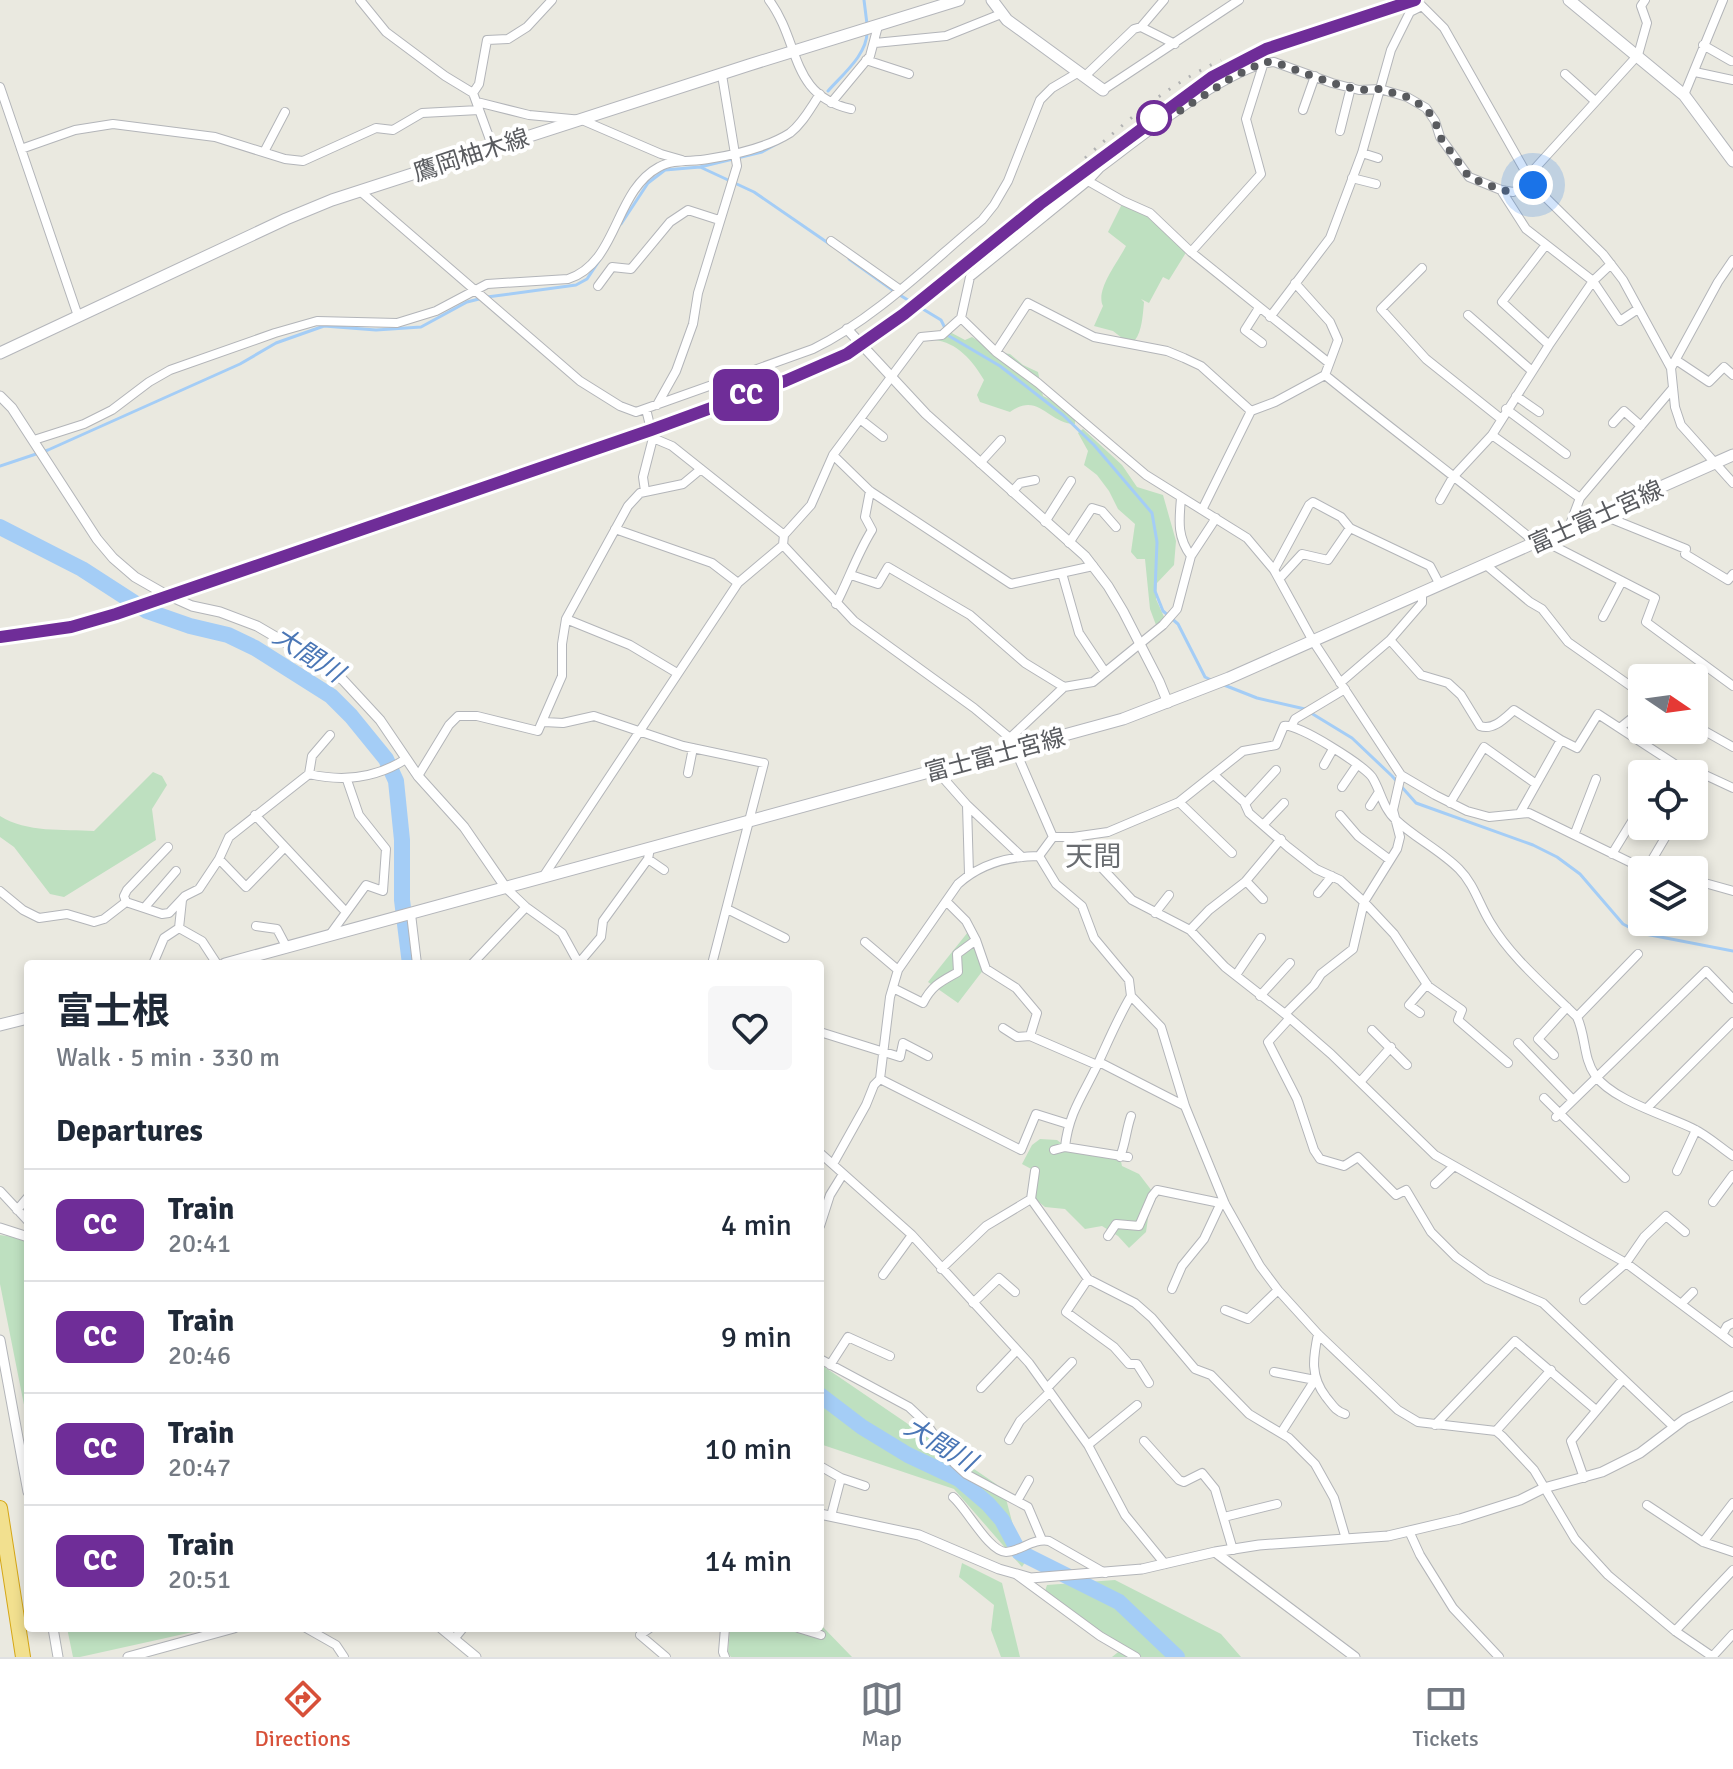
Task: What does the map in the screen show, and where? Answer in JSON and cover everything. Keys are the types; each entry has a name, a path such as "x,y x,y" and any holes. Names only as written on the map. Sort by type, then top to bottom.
{"highway":[{"path":"0,1508 23,1657"}],"main road":[{"name":"鷹岡柚木線","path":"0,353 297,214 360,191 873,27 923,5 959,0"},
{"path":"992,0 1001,14 1103,90"},
{"path":"1569,0 1684,95 1733,161"},
{"name":"富士富士宮線","path":"240,960 543,877 649,854 751,821 937,771 1012,744 1123,719 1229,678 1733,455"},
{"path":"0,1025 24,1019"}],"street":[{"path":"360,0 386,32 476,102 493,148"},
{"path":"476,102 487,40 508,39 527,27 552,0"},
{"path":"769,0 780,15 802,77 831,103 851,109"},
{"path":"360,191 580,381 620,406 636,412 813,349 886,300 982,220 994,205 1008,181 1040,100 1052,88 1082,74 1134,29 1141,27 1164,0"},
{"path":"1103,90 1239,0"},
{"path":"543,877 738,583 783,540 811,505 833,455 891,375 921,337 942,335 961,318 970,277 1100,168 1190,102 1264,62 1274,62 1351,87 1380,89 1407,97 1426,108 1435,121 1440,137 1469,177 1513,192 1530,180 1595,101 1638,55 1647,23 1641,6 1645,0"},
{"path":"1684,95 1723,0"},
{"path":"1270,317 1330,238 1362,153 1391,50 1410,12 1423,3 1444,28 1530,180 1611,264 1674,364 1709,382 1724,367 1733,375"},
{"path":"875,43 946,36 1001,14"},
{"path":"831,103 866,60 875,43 873,27"},
{"path":"1141,27 1175,44"},
{"path":"1703,45 1731,61"},
{"path":"866,60 909,74"},
{"path":"1191,252 1261,174 1246,119 1264,62"},
{"path":"1695,72 1733,80"},
{"path":"1565,74 1595,101"},
{"path":"657,405 676,371 693,324 698,293 737,166 722,75"},
{"path":"1303,110 1315,76"},
{"path":"0,87 78,316"},
{"path":"1340,131 1351,87"},
{"path":"36,443 112,410 170,370 275,333 317,321 379,324 416,319 476,290 510,281 568,279 588,270 633,195 659,167 735,153 771,142 790,132 820,94"},
{"path":"21,149 75,130 113,124 215,137 303,161 376,128 393,130 422,113 476,102 529,115 582,120 661,154 688,161"},
{"path":"264,152 285,112"},
{"path":"1362,153 1378,158"},
{"path":"1352,178 1376,184"},
{"path":"1088,181 1150,213 1191,252 1329,363"},
{"path":"1501,190 1526,229 1593,281 1620,321 1638,309"},
{"path":"598,286 612,267 631,269 670,222 688,210 719,220"},
{"path":"831,241 899,289"},
{"path":"1545,246 1502,302 1549,345"},
{"path":"1733,260 1674,364 1673,388 1681,425 1733,483"},
{"path":"1440,500 1453,477 1492,435 1500,418 1593,281 1611,264"},
{"path":"1422,268 1381,309 1426,359 1500,418"},
{"path":"1203,508 1251,411 1275,402 1325,375 1338,340 1330,322 1295,283"},
{"path":"996,352 1028,303 1094,337 1167,351 1201,366 1251,411"},
{"path":"1259,308 1245,330 1262,343"},
{"path":"1468,315 1532,371"},
{"path":"961,318 996,352 1038,383 1146,475 1247,538 1274,570 1313,641 1400,778 1450,803 1489,817 1529,813 1628,862"},
{"path":"847,329 926,414 1093,566 1108,586 1168,703"},
{"path":"1325,375 1540,542 1655,598 1646,622 1733,686"},
{"path":"1567,530 1580,498 1673,388"},
{"path":"0,396 12,408 97,539 113,558 135,577 175,600 257,626 317,661 359,696 389,732 418,776 464,827 506,888 562,933 577,960"},
{"path":"1516,396 1539,412"},
{"path":"645,491 643,477 653,438 646,409"},
{"path":"1506,409 1566,454"},
{"path":"1613,423 1624,411 1641,426"},
{"path":"860,419 883,437"},
{"path":"1492,435 1580,498"},
{"path":"653,438 672,446 783,540 836,604 871,634 974,708 1012,744 1053,837"},
{"path":"980,463 1001,440"},
{"path":"833,455 870,491 1011,584 1093,566"},
{"path":"418,776 449,725 458,716 477,716 538,731 562,676 566,619 628,506 640,493 683,484 701,469"},
{"path":"1012,492 1020,483 1035,480"},
{"path":"1045,522 1071,481"},
{"path":"836,604 851,575 858,551 872,530 865,517 870,491"},
{"path":"1181,498 1179,533 1191,556"},
{"path":"1274,570 1313,502 1341,517 1350,528 1430,566 1440,585"},
{"path":"1069,543 1092,508 1102,511 1116,527"},
{"path":"1602,515 1686,549 1685,554 1728,580 1733,574"},
{"path":"1012,744 1064,687 1093,682 1163,625 1177,609 1191,556 1216,518"},
{"path":"1279,579 1302,554 1328,560 1350,528"},
{"path":"615,529 712,563 738,583"},
{"path":"1486,565 1542,609 1568,642 1628,684"},
{"path":"851,575 878,584 888,567 970,615 1025,663 1064,687"},
{"path":"1062,573 1079,633 1105,672"},
{"path":"1603,617 1622,581"},
{"path":"1292,725 1295,719 1342,686 1390,640 1422,603 1422,593"},
{"path":"566,619 630,645 677,673"},
{"path":"1390,640 1421,675 1448,683 1461,695 1480,726 1493,726 1514,710 1577,748 1598,714 1666,760"},
{"path":"544,722 563,723 594,716 693,748 764,763 713,960"},
{"path":"1621,727 1628,721"},
{"path":"1053,837 1108,832 1179,802 1243,751 1276,745 1284,726 1292,725 1370,774 1395,819 1459,870 1472,885 1490,922 1513,953 1577,1017 1583,1028 1586,1054 1596,1077 1622,1096 1696,1130 1733,1156"},
{"path":"1708,733 1733,747"},
{"path":"126,902 162,914 169,913 199,889 229,837 309,774 312,756 330,735"},
{"path":"1520,813 1561,740"},
{"path":"1450,803 1484,747 1536,784"},
{"path":"688,773 693,748"},
{"path":"1324,765 1333,749"},
{"path":"309,774 347,780 382,771 406,759"},
{"path":"1342,787 1357,765"},
{"path":"1245,804 1276,770"},
{"path":"937,771 967,805 1022,857"},
{"path":"1214,775 1245,804 1249,813 1306,862 1340,880 1364,902 1394,934 1427,984 1462,1010 1458,1020 1508,1063"},
{"path":"1708,776 1733,788"},
{"path":"1400,778 1394,804 1400,837 1397,849 1364,902 1353,949 1321,974 1268,1042 1297,1099 1320,1159 1344,1166 1358,1157 1396,1195 1406,1190 1431,1232 1456,1257 1487,1279 1543,1303 1674,1427"},
{"path":"1575,833 1596,779"},
{"path":"328,937 366,885 383,891 386,849 359,815 347,780"},
{"path":"1370,806 1379,792"},
{"path":"1179,802 1232,853"},
{"path":"1264,824 1284,803"},
{"path":"967,805 969,874"},
{"path":"255,815 345,911"},
{"path":"1340,815 1358,836 1390,860"},
{"path":"1612,854 1628,828"},
{"path":"1039,856 1053,837"},
{"path":"1073,837 1132,900 1190,930 1225,967 1287,1016 1420,1142 1453,1167 1626,1263 1733,1343"},
{"path":"1190,930 1209,910 1246,881 1281,839"},
{"path":"126,902 124,896 127,890 168,847"},
{"path":"219,859 246,887 285,847"},
{"path":"582,960 601,937 603,921 649,854 664,870"},
{"path":"833,1164 880,1079 898,970 948,903 958,884 969,874 981,867 1039,856"},
{"path":"1039,856 1056,884 1082,906 1094,938 1129,980 1131,996 1161,1027 1185,1106 1222,1204 1278,1290 1387,1401 1418,1422 1496,1431 1534,1470 1575,1539 1608,1575 1675,1631 1712,1657 1733,1634"},
{"path":"145,907 176,871"},
{"path":"1318,893 1332,876"},
{"path":"1246,881 1263,899"},
{"path":"1708,884 1733,891"},
{"path":"0,891 23,910 39,918 67,914 94,922 104,919 126,902"},
{"path":"1155,913 1169,895"},
{"path":"179,928 182,900"},
{"path":"948,903 966,921 986,969 1016,988 1037,1013 1030,1036"},
{"path":"476,960 526,907"},
{"path":"727,909 785,938"},
{"path":"411,914 417,960"},
{"path":"256,926 277,929 287,948"},
{"path":"155,960 164,938 179,928"},
{"path":"179,928 202,941 214,960"},
{"path":"1236,975 1261,938"},
{"path":"893,988 923,1003 929,991 943,978 958,972 957,954 976,940"},
{"path":"865,942 898,970"},
{"path":"1577,1017 1638,954"},
{"path":"1260,996 1290,963"},
{"path":"1558,1115 1706,971 1733,999"},
{"path":"1420,1013 1409,1005 1427,984"},
{"path":"1065,1147 1068,1124 1077,1100 1131,996"},
{"path":"1554,1055 1538,1039 1567,1007"},
{"path":"1647,1108 1733,1022"},
{"path":"1003,1028 1017,1037 1030,1036 1098,1064 1185,1106"},
{"path":"1372,1030 1407,1065"},
{"path":"824,1033 900,1057 903,1043 928,1056"},
{"path":"1518,1043 1573,1100"},
{"path":"1360,1082 1391,1047"},
{"path":"880,1079 1021,1150 1036,1114 1068,1124"},
{"path":"1544,1098 1625,1178"},
{"path":"1054,1150 1065,1147 1124,1157 1129,1135 1126,1129 1131,1116"},
{"path":"1677,1171 1696,1130"},
{"path":"824,1156 912,1235 1017,1350 1088,1445 1125,1515 1165,1564"},
{"path":"1435,1184 1453,1167"},
{"path":"1035,1171 1031,1199 1088,1279 1135,1303 1152,1318 1195,1369 1211,1375 1249,1414 1281,1433 1315,1464 1328,1483 1346,1539"},
{"path":"824,1214 830,1195 843,1174"},
{"path":"1713,1202 1733,1175"},
{"path":"1108,1236 1116,1224 1139,1226 1157,1190 1222,1204"},
{"path":"0,1191 24,1217"},
{"path":"941,1269 986,1226 1031,1199"},
{"path":"17,1210 24,1202"},
{"path":"1172,1289 1182,1266 1204,1239 1222,1204"},
{"path":"1584,1300 1626,1263 1644,1237 1666,1216 1685,1232"},
{"path":"0,1228 24,1236"},
{"path":"883,1275 912,1235"},
{"path":"973,1303 999,1278 1015,1292"},
{"path":"1088,1279 1066,1312 1107,1342 1129,1364 1137,1364 1149,1383"},
{"path":"1225,1310 1248,1319 1278,1290"},
{"path":"1681,1304 1693,1292"},
{"path":"1722,1335 1733,1323"},
{"path":"1318,1334 1312,1360 1315,1380 1337,1411 1345,1414"},
{"path":"830,1365 848,1337 890,1356"},
{"path":"0,1340 24,1470"},
{"path":"1435,1425 1515,1341 1596,1410"},
{"path":"981,1388 1017,1350"},
{"path":"824,1361 909,1407 925,1422 954,1463 966,1474 1028,1507 1042,1540"},
{"path":"1009,1440 1020,1421 1072,1362"},
{"path":"1496,1431 1551,1370"},
{"path":"1274,1372 1315,1380"},
{"path":"1584,1478 1571,1441 1623,1379"},
{"path":"1281,1433 1315,1380"},
{"path":"1016,1575 1043,1579 1092,1575 1259,1545 1388,1536 1409,1531 1488,1511 1544,1488 1602,1472 1640,1453 1685,1419 1733,1396"},
{"path":"1088,1445 1137,1405"},
{"path":"1144,1441 1179,1480 1184,1482 1202,1473 1215,1489 1233,1550"},
{"path":"824,1468 865,1486"},
{"path":"831,1516 841,1478"},
{"path":"1017,1501 1029,1480"},
{"path":"953,1497 964,1506 993,1548 1007,1552 1042,1540 1049,1541 1106,1573"},
{"path":"1703,1542 1733,1503"},
{"path":"1224,1517 1277,1504"},
{"path":"1647,1505 1703,1542 1733,1552"},
{"path":"824,1515 919,1535 1016,1575 1100,1636 1136,1657"},
{"path":"1409,1531 1448,1602 1499,1657"},
{"path":"1215,1552 1355,1657"},
{"path":"1675,1631 1733,1570"},
{"path":"54,1632 58,1657"},
{"path":"128,1657 219,1632"},
{"path":"313,1632 336,1645 344,1657"},
{"path":"446,1632 476,1657"},
{"path":"454,1639 460,1632"},
{"path":"644,1632 640,1635 666,1657"},
{"path":"725,1632 725,1657"},
{"path":"811,1632 821,1635"}],"green space":[{"path":"1123,202 1148,215 1187,251 1169,280 1163,277 1149,303 1141,299 1144,302 1139,332 1135,340 1126,341 1113,331 1094,326 1103,306 1102,292 1108,276 1126,246 1108,232"},
{"path":"948,331 965,340 972,337 996,352 1010,354 1038,372 1043,396 1064,406 1070,405 1080,413 1075,416 1075,424 1066,423 1029,405 1010,412 980,402 977,395 984,380 975,366 950,344 934,340"},
{"path":"1083,429 1122,465 1137,487 1163,495 1176,541 1174,565 1157,583 1156,599 1165,619 1156,625 1150,609 1145,559 1137,559 1131,552 1135,524 1118,509 1097,475 1084,465 1088,451 1078,433"},
{"path":"153,772 162,776 167,785 152,809 156,840 64,897 50,894 14,847 0,837 0,816 33,828 94,831"},
{"path":"968,932 984,969 958,1003 928,982"},
{"path":"1040,1139 1057,1140 1071,1151 1120,1157 1122,1166 1139,1174 1152,1191 1146,1232 1129,1248 1102,1226 1085,1229 1065,1209 1045,1207 1035,1199 1035,1171 1022,1164 1032,1145"},
{"path":"0,1235 20,1238 24,1241 24,1405 0,1284"},
{"path":"824,1367 996,1484 1005,1495 1014,1529 1027,1559 1022,1567 954,1489 824,1445"},
{"path":"962,1563 1002,1583 1020,1657 1001,1657 991,1630 994,1605 959,1577"},
{"path":"1115,1580 1221,1634 1241,1657 1112,1657 1122,1649 1045,1591 1047,1585"},
{"path":"824,1628 852,1657 731,1657 728,1653 730,1632 824,1632"},
{"path":"68,1632 193,1632 80,1657 73,1657"}],"waterway":[{"path":"864,0 867,24"},
{"path":"828,91 859,56 867,31"},
{"path":"621,224 648,183 665,170 700,167 762,152 782,141"},
{"path":"700,167 754,192 831,245"},
{"path":"487,297 576,285 587,279 601,258"},
{"path":"849,259 941,320 949,336 1000,366 1063,415 1094,445 1152,513 1157,542 1155,591 1163,611 1178,624 1205,677 1213,681"},
{"path":"0,466 48,450 240,364 276,343 324,326 376,330 421,327 467,302 479,299"},
{"name":"大間川","path":"0,527 82,569 147,611 228,635 255,648 331,696 351,716 386,759 396,781 402,840 402,900 410,960"},
{"path":"1224,685 1257,698 1305,709"},
{"path":"1311,713 1352,738 1416,803 1533,845 1557,857 1580,874 1623,924 1640,933 1733,951"},
{"name":"大間川","path":"824,1398 862,1427 908,1455 959,1479 1002,1520 1019,1552 1119,1602 1177,1657"}],"railway":[{"path":"0,637 71,627 116,614 651,430 785,381 847,354 904,314 1040,204 1212,77 1266,49 1322,28 1415,0"},
{"path":"1085,158 1166,92 1221,60"}],"train":[{"name":"CC","path":"0,637 71,627 116,614 651,430 817,368 847,354 890,325 1040,204 1212,77 1266,49 1322,28 1415,0"}],"district":[{"name":"天間","path":"1093,857"}],"route":[{"path":"1154,118 1167,119 1233,77 1264,62 1274,62 1332,83 1359,90 1380,89 1407,97 1426,108 1435,121 1440,137 1469,177 1513,192 1533,185"}]}
